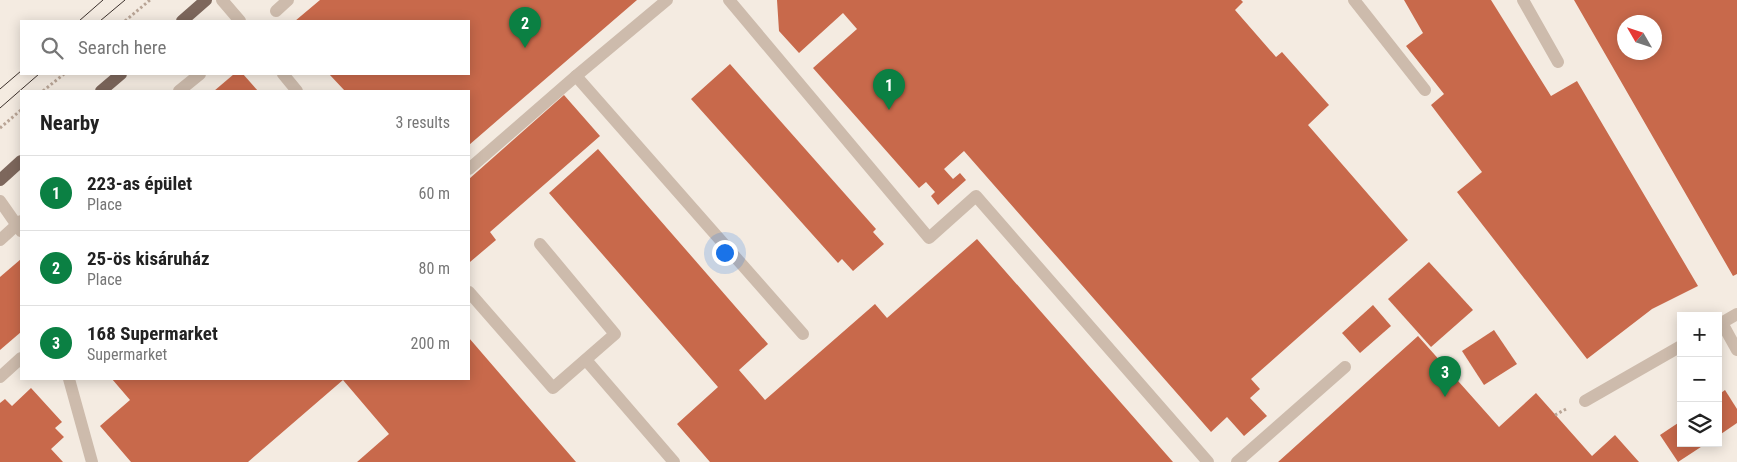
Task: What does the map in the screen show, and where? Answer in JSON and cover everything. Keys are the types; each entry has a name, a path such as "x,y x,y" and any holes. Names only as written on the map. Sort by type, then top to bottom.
{"main road":[{"path":"183,20 206,0"},
{"path":"102,90 121,75"},
{"path":"0,180 20,162"}],"lane":[{"path":"222,0 239,20"},
{"path":"276,11 288,0"},
{"path":"470,169 576,76 667,0"},
{"path":"729,0 929,238 976,196 1208,462"},
{"path":"1354,0 1425,90"},
{"path":"1523,0 1558,62"},
{"path":"180,90 199,75"},
{"path":"284,75 296,90"},
{"path":"576,76 803,334"},
{"path":"0,201 20,226 0,240"},
{"path":"470,293 552,388 615,334 540,244"},
{"path":"1722,323 1737,314"},
{"path":"1722,327 1737,350"},
{"path":"1585,401 1677,348"},
{"path":"0,377 20,359"},
{"path":"586,360 674,462"},
{"path":"1237,462 1345,367"},
{"path":"68,380 92,462"}],"path":[{"path":"126,20 150,0"},
{"path":"44,90 63,75"},
{"path":"0,128 20,111"}],"building":[{"path":"320,0 637,0 470,144 470,90 344,90 330,75 470,75 470,20 296,20"},
{"path":"777,0 1241,0 1243,2 1235,10 1276,57 1282,52 1329,105 1308,125 1408,240 1251,379 1260,389 1250,398 1267,416 1244,436 1227,417 1211,432 964,151 944,169 953,179 960,173 966,180 938,205 931,196 935,192 926,182 919,188 813,68 857,29 843,13 799,53 779,31"},
{"path":"1404,0 1491,0 1551,96 1577,81 1698,286 1652,309 1587,359 1457,192 1482,172 1431,105 1444,94 1406,46 1423,33"},
{"path":"1574,0 1737,0 1737,274 1733,276"},
{"path":"730,64 876,229 873,232 884,244 853,271 842,259 838,263 691,99"},
{"path":"233,75 244,75 257,90 215,90"},
{"path":"564,95 600,136 490,232 496,240 470,262 470,178"},
{"path":"598,149 768,344 739,370 765,400 875,304 887,318 977,239 1173,462 710,462 677,424 718,387 549,193"},
{"path":"20,260 20,333 0,350 0,277"},
{"path":"1429,262 1473,310 1431,347 1388,299"},
{"path":"1373,305 1391,326 1360,353 1342,333"},
{"path":"1494,330 1517,364 1484,385 1462,351"},
{"path":"1418,336 1499,427 1536,393 1592,456 1615,435 1639,462 1278,462"},
{"path":"470,339 576,462 357,462 389,434 343,380 470,380"},
{"path":"113,380 343,380 248,462 131,462 100,426 130,400"},
{"path":"31,388 62,422 55,428 64,437 51,449 63,462 0,462 0,403 5,399 12,406"},
{"path":"1725,390 1737,409 1737,423 1722,433 1722,402 1722,392"},
{"path":"1677,424 1677,447 1701,447 1678,462 1660,435"}],"tram line":[{"path":"80,20 103,0"},
{"path":"101,20 125,0"},
{"path":"0,89 20,72"},
{"path":"21,90 38,75"},
{"path":"0,108 20,91"}],"place":[{"name":"25-ös kisáruház","path":"525,48"},
{"name":"223-as épület","path":"889,110"},
{"name":"168 Supermarket","path":"1445,397"}]}
